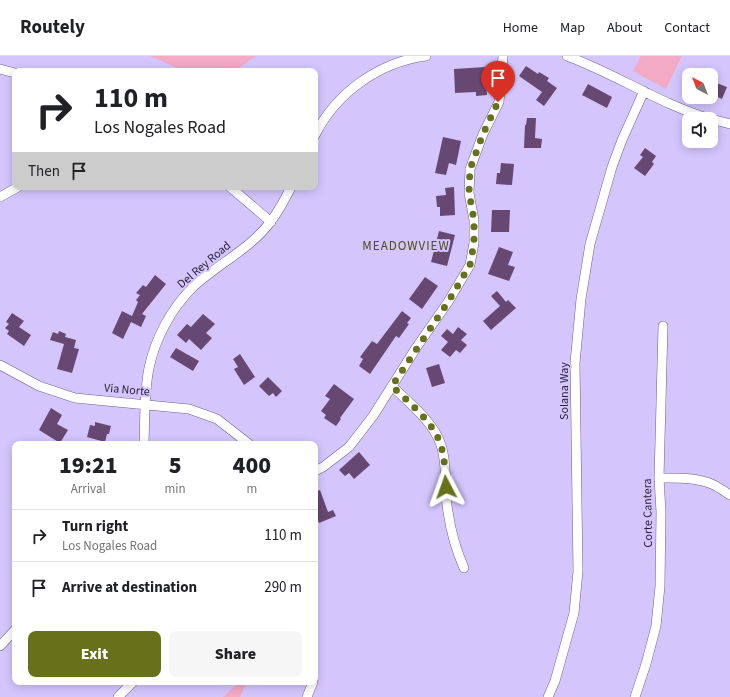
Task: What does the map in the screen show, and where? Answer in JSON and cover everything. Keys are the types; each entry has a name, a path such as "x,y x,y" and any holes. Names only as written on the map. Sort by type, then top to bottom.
{"street":[{"path":"318,129 333,107 369,76 392,65 426,56"},
{"path":"318,470 349,447 373,416 448,302 470,265 474,243 474,220 469,192 470,169 483,134 498,102 503,56"},
{"path":"567,56 587,63 678,108 690,112"},
{"path":"0,69 12,71"},
{"name":"Solana Way","path":"548,697 555,681 574,612 578,571 575,363 581,299 590,244 609,175 622,140 644,91"},
{"path":"718,121 730,124"},
{"path":"0,197 13,190"},
{"path":"234,190 271,222"},
{"name":"Del Rey Road","path":"144,441 149,368 158,340 180,303 192,289 249,243 271,222 289,190"},
{"name":"Corte Cantera","path":"635,697 656,626 660,586 661,512 659,478 663,326"},
{"name":"Via Norte","path":"0,365 39,386 76,398 189,409 217,419 245,441"},
{"path":"392,386 420,414 432,429 441,445 444,461 447,512 454,544 464,568"},
{"path":"659,478 684,477 699,480 713,485 730,495"},
{"path":"0,646 12,633"},
{"path":"118,697 130,685"},
{"path":"307,697 312,685"}],"shaded area":[{"path":"150,56 256,56 238,68 177,68"},
{"path":"641,56 682,56 666,89 633,71"},
{"path":"237,685 246,685 240,697 223,697"}],"building":[{"path":"526,66 538,74 539,72 549,78 547,81 557,88 544,106 536,100 542,92 519,76"},
{"path":"485,67 487,95 476,96 476,92 455,93 454,69"},
{"path":"588,84 612,97 607,108 582,95"},
{"path":"718,84 727,87 722,99 718,97"},
{"path":"527,118 536,118 535,138 542,139 541,148 524,148 525,125"},
{"path":"443,137 461,141 456,165 449,163 446,175 435,173"},
{"path":"645,148 656,156 652,162 654,164 645,176 634,168 643,157 640,155"},
{"path":"501,163 514,164 512,185 496,184 497,173 500,173"},
{"path":"454,187 455,215 440,216 440,207 437,207 436,196 446,195 445,188"},
{"path":"492,210 510,210 509,232 491,232"},
{"path":"439,231 455,235 447,266 431,262"},
{"path":"499,247 513,252 508,265 515,267 509,281 488,274"},
{"path":"155,275 166,284 142,314 146,316 141,327 131,322 123,339 112,333 122,311 132,316 138,302 136,300 140,295 136,293 143,285 146,287"},
{"path":"425,277 438,286 422,309 409,299"},
{"path":"497,291 506,302 508,300 516,308 491,330 483,321 500,306 491,296"},
{"path":"402,311 411,318 407,323 409,324 399,338 396,336 370,374 359,366 363,359 360,357 372,341 377,344"},
{"path":"12,313 24,321 19,327 31,335 24,346 7,334 9,331 5,328 9,324 6,322"},
{"path":"203,314 215,324 206,333 212,338 201,350 189,339 186,343 177,335 187,324 191,327"},
{"path":"458,327 467,334 461,340 467,345 460,353 456,350 450,357 441,350 448,342 441,336 447,329 453,334"},
{"path":"59,331 66,334 65,337 76,340 74,348 79,349 72,373 57,369 64,344 50,340 53,332 58,334"},
{"path":"176,348 199,361 193,371 170,357"},
{"path":"240,354 255,377 244,385 234,369 238,367 233,359"},
{"path":"439,364 445,383 432,387 426,368"},
{"path":"268,377 282,391 276,397 273,393 269,396 259,386"},
{"path":"334,384 354,399 336,426 324,418 326,415 321,411 330,399 325,396"},
{"path":"51,408 62,415 57,424 68,430 61,441 57,441 39,430"},
{"path":"95,422 111,426 105,441 87,437 90,425 95,426"},
{"path":"359,452 370,465 354,479 349,473 345,476 339,470"},
{"path":"320,490 328,512 333,510 336,516 319,523 318,520 318,491"}],"district":[{"name":"MEADOWVIEW","path":"406,246"}],"route":[{"path":"446,487 441,445 432,429 420,414 392,386 448,302 470,265 474,243 474,220 469,192 470,169 483,134 498,102"}]}
